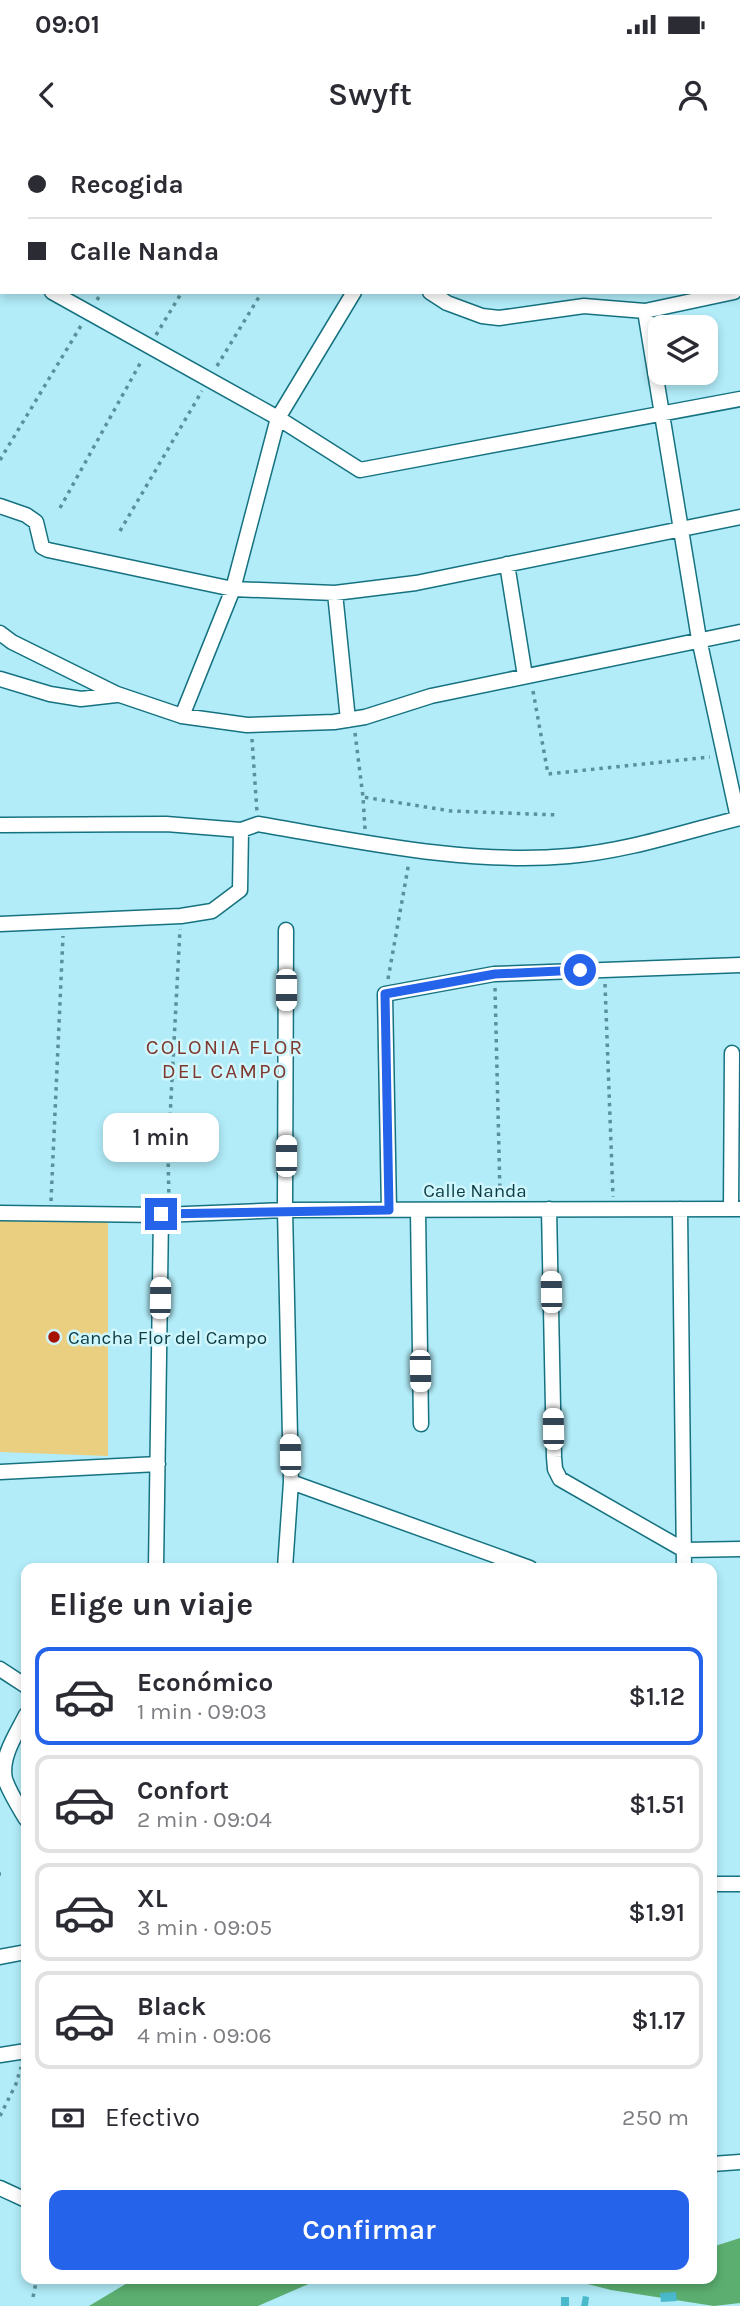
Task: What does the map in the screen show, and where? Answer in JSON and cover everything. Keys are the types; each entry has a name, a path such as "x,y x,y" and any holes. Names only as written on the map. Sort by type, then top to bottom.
{"street":[{"path":"56,294 278,418 360,470 740,399"},
{"path":"181,716 233,589 278,418 353,294"},
{"path":"433,294 447,303 482,316 519,316 584,306 645,311 724,294"},
{"path":"0,825 153,824 241,830 258,824 411,850 510,857 569,856 645,845 739,818 699,639 645,311"},
{"path":"0,506 26,515 36,522 42,547 48,550 233,589 335,593 416,583 740,517"},
{"path":"507,564 528,676"},
{"path":"335,593 350,719"},
{"path":"0,633 12,642 117,694 181,716 251,724 334,722 350,719 431,696 740,632"},
{"path":"0,678 50,694 81,699 117,694"},
{"path":"0,924 181,916 212,911 240,890 241,830"},
{"path":"285,1563 291,1482 285,1210 286,930"},
{"path":"389,1210 385,994 495,974 740,965"},
{"path":"732,1053 736,1209"},
{"path":"549,1209 555,1469 560,1479 684,1550 740,1549"},
{"path":"680,1209 684,1563"},
{"name":"Calle Nanda","path":"0,1213 736,1209"},
{"path":"418,1210 421,1424"},
{"path":"156,1563 165,1214"},
{"path":"0,1472 158,1464"},
{"path":"291,1482 516,1563"},
{"path":"0,1669 21,1683"},
{"path":"21,1724 6,1753 3,1765 5,1779 21,1809"},
{"path":"717,1884 740,1884"},
{"path":"0,1957 21,1953"},
{"path":"0,2055 21,2052"},
{"path":"717,2164 740,2162"},
{"path":"0,2188 21,2198"}],"path":[{"path":"60,508 149,346 181,294"},
{"path":"120,531 261,294"},
{"path":"0,460 89,313"},
{"path":"528,676 548,774 724,755"},
{"path":"350,719 363,797 366,842"},
{"path":"251,724 258,824"},
{"path":"363,797 451,811 559,815"},
{"path":"385,994 411,850"},
{"path":"165,1214 181,916"},
{"path":"50,1213 64,921"},
{"path":"604,969 614,1209"},
{"path":"495,974 500,1210"},
{"path":"0,2116 21,2068"},
{"path":"33,2297 36,2284"}],"shaded area":[{"name":"Cancha Flor del Campo","path":"108,1219 108,1456 0,1452 0,1221"},
{"path":"740,2238 740,2303 714,2306 588,2284 717,2284 717,2245"},
{"path":"126,2284 309,2284 258,2306 89,2306"}],"building":[{"path":"676,2292 677,2301 661,2302 660,2293"},
{"path":"583,2296 589,2297 588,2306 581,2306"},
{"path":"561,2297 569,2297 569,2306 561,2306"}],"place":[{"name":"Cancha Flor del Campo","path":"54,1337"}],"district":[{"name":"COLONIA FLOR DEL CAMPO","path":"225,1059"}],"route":[{"path":"161,1214 389,1210 385,994 495,974 580,970"}]}
